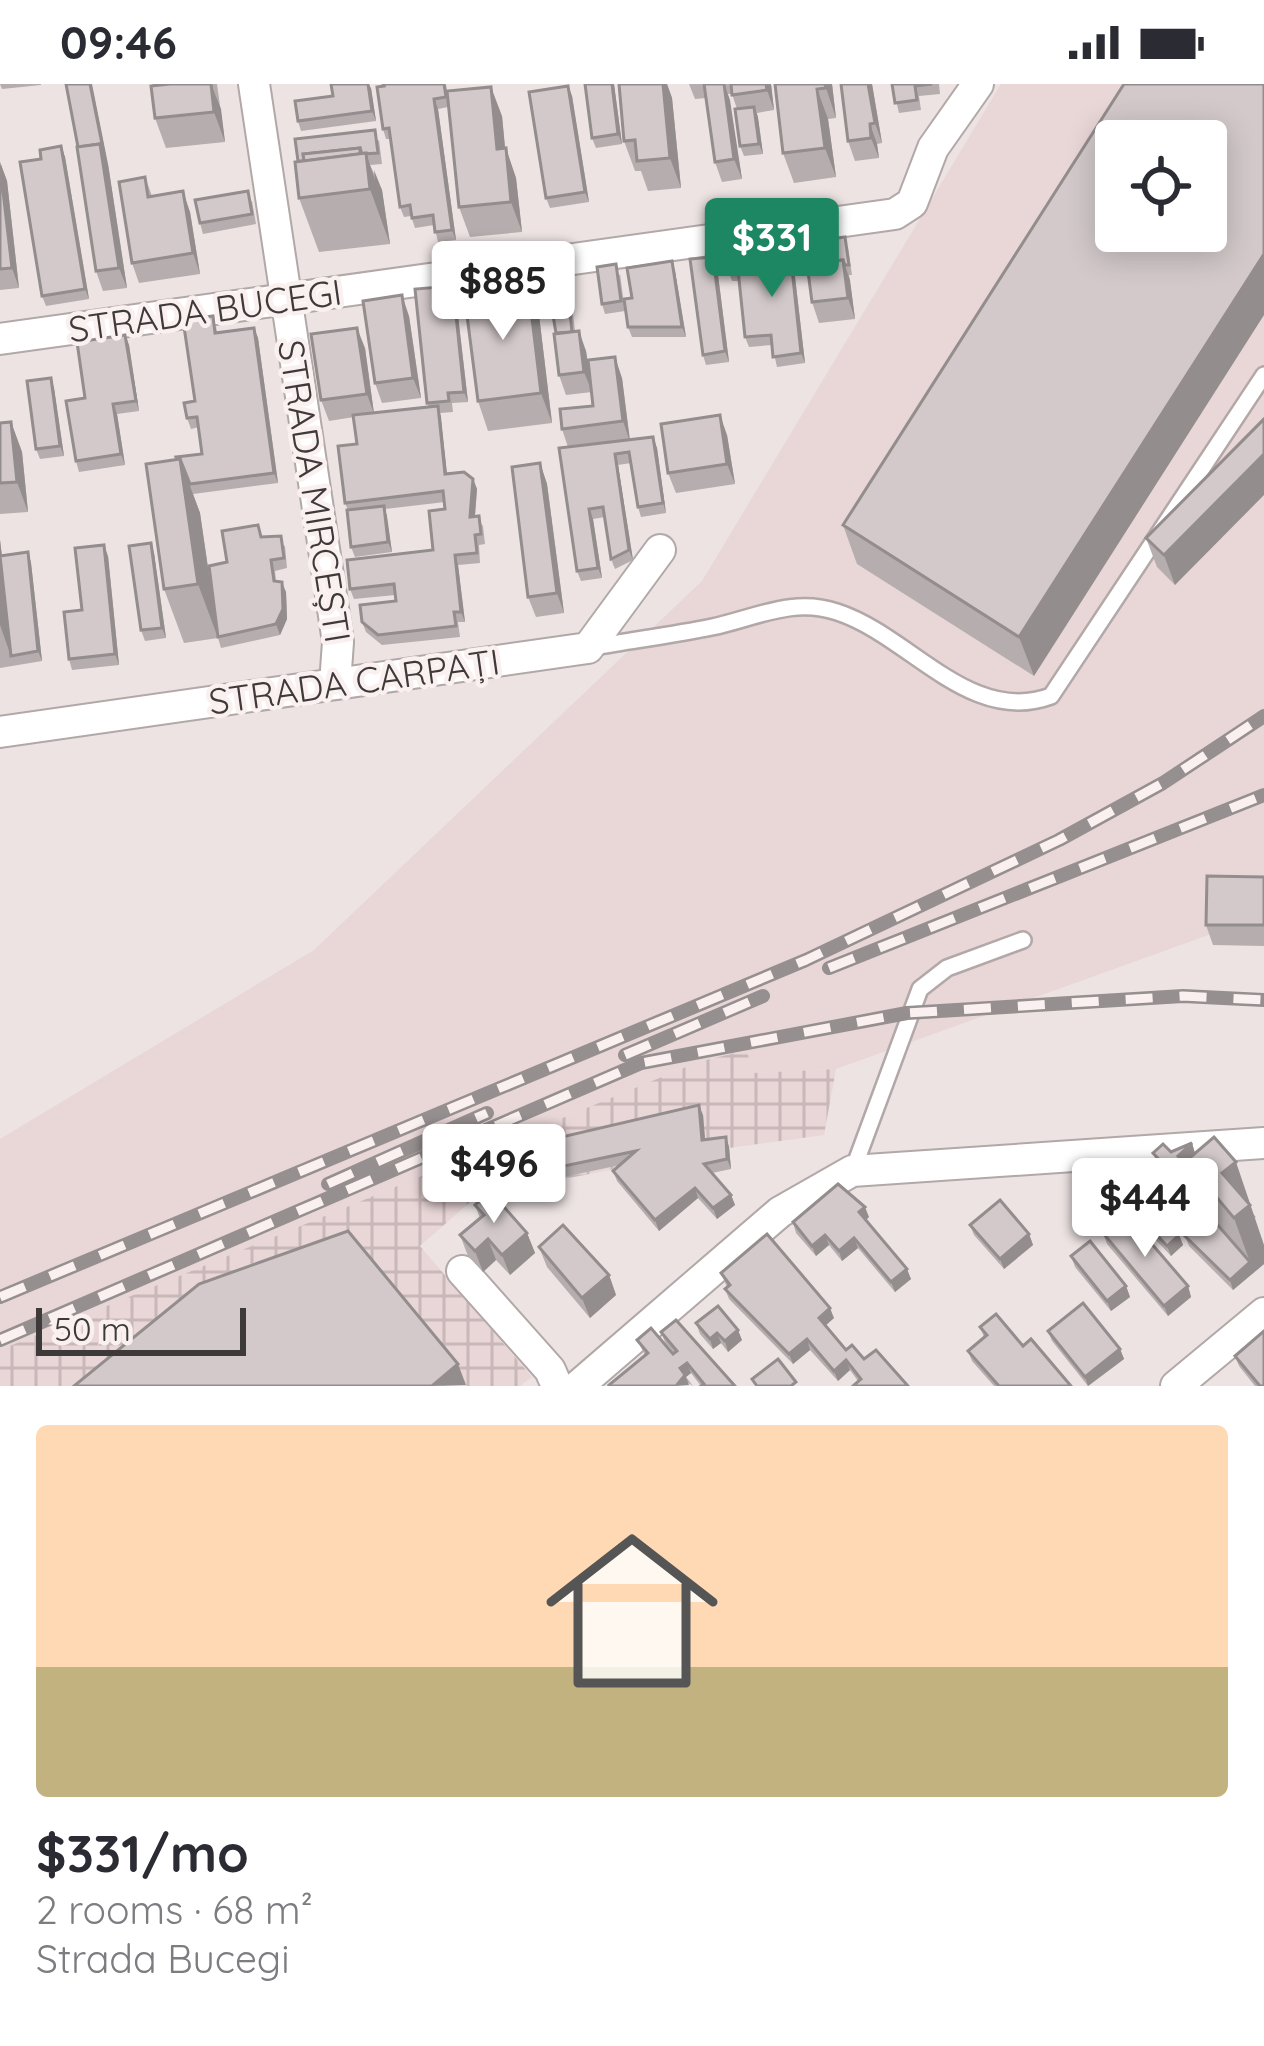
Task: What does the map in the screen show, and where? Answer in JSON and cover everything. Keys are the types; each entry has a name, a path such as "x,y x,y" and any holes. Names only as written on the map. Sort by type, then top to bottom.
{"street":[{"name":"STRADA MIRCEȘTI","path":"254,84 338,642 334,684"},
{"name":"STRADA BUCEGI","path":"0,339 896,214 912,203 933,148 978,84"},
{"path":"588,648 659,550"},
{"name":"STRADA CARPAȚI","path":"0,732 588,648"},
{"path":"578,1386 780,1212 852,1171 1264,1143"},
{"path":"462,1271 550,1370 557,1386"},
{"path":"1176,1386 1264,1313"}],"lane":[{"path":"588,648 715,626 796,604 857,620 997,700 1025,705 1051,696 1264,375"},
{"path":"852,1171 920,989 947,968 1024,940"}],"shaded area":[{"path":"1001,84 1264,84 1264,915 836,1069 751,1073 746,1050 698,1062 0,1350 0,1139 314,950 702,581"},
{"path":"747,1050 752,1073 836,1069 824,1135 706,1151 477,1196 420,1246 532,1377 520,1386 0,1386 0,1350 698,1062"}],"building":[{"path":"66,84 90,84 104,154 100,144 78,147"},
{"path":"211,84 214,112 155,118 151,86"},
{"path":"331,84 368,84 372,111 298,121 295,101 333,96"},
{"path":"444,84 446,97 434,99 452,230 435,232 433,215 412,218 410,205 400,207 389,128 383,129 377,87"},
{"path":"585,84 612,84 618,134 592,138"},
{"path":"619,84 663,84 670,158 637,161 635,140 624,141"},
{"path":"704,84 724,84 734,159 715,162"},
{"path":"731,84 766,84 767,90 732,95"},
{"path":"775,84 825,84 826,88 817,89 825,148 783,153"},
{"path":"841,84 868,84 875,123 870,124 871,138 848,141"},
{"path":"892,84 932,84 915,86 917,100 895,103"},
{"path":"1124,84 1264,84 1264,254 1019,637 843,525 1095,130 1095,252 1227,252 1227,120 1101,120"},
{"path":"568,86 585,192 546,198 529,92"},
{"path":"491,87 497,149 506,148 511,202 459,207 447,91"},
{"path":"754,107 759,144 740,146 735,109"},
{"path":"375,130 378,153 362,154 360,148 303,154 304,161 298,161 295,139"},
{"path":"100,144 119,268 96,271 77,147"},
{"path":"61,146 85,289 42,296 20,162 41,159 40,150"},
{"path":"360,148 360,154 304,161 303,154"},
{"path":"366,153 370,189 299,198 295,162"},
{"path":"0,166 12,268 0,269"},
{"path":"145,177 148,197 183,191 193,253 132,263 119,182"},
{"path":"248,191 252,214 200,223 195,200"},
{"path":"756,236 759,258 725,261 723,239"},
{"path":"845,237 849,265 843,260 812,263 809,242"},
{"path":"789,241 801,353 773,357 771,335 745,337 738,270 762,268 760,246"},
{"path":"713,257 725,351 703,355 690,259"},
{"path":"843,260 848,298 812,302 807,264"},
{"path":"672,261 682,327 628,327 624,299 632,298 627,268"},
{"path":"616,264 621,301 602,304 597,267"},
{"path":"528,285 541,393 478,401 464,292"},
{"path":"440,287 441,298 454,296 464,392 448,393 449,401 427,403 415,289"},
{"path":"402,295 413,378 375,383 363,301"},
{"path":"568,295 572,332 556,333 550,298"},
{"path":"213,316 215,333 254,328 274,473 190,484 176,457 202,454 197,417 187,418 184,403 195,401 183,320"},
{"path":"357,328 367,394 321,400 311,334"},
{"path":"579,331 584,372 559,375 554,334"},
{"path":"125,335 136,401 113,404 121,454 76,461 66,401 85,398 77,342"},
{"path":"615,357 623,421 562,429 560,409 593,406 588,360"},
{"path":"51,378 60,446 36,449 27,381"},
{"path":"438,406 445,474 464,472 473,479 470,517 479,516 477,553 455,555 461,612 454,612 456,626 378,635 362,622 360,605 396,601 394,584 350,589 347,560 433,550 429,511 445,509 443,491 345,503 338,446 357,444 353,415"},
{"path":"720,415 727,464 668,473 661,424"},
{"path":"1264,419 1264,454 1164,555 1146,538"},
{"path":"11,422 17,482 0,483 0,423"},
{"path":"653,437 663,503 638,507 629,452 615,454 629,550 611,559 603,507 589,509 598,568 577,571 559,448"},
{"path":"180,459 198,584 164,589 146,464"},
{"path":"540,463 557,593 528,597 512,467"},
{"path":"384,506 388,542 351,547 347,510"},
{"path":"258,525 261,537 281,536 284,558 271,560 274,581 282,582 283,609 276,624 218,637 209,566 227,562 222,531"},
{"path":"151,543 162,628 141,630 129,546"},
{"path":"104,545 115,654 69,659 64,612 82,610 75,548"},
{"path":"28,552 38,651 11,656 0,556"},
{"path":"1207,876 1264,877 1264,925 1206,925"},
{"path":"699,1105 702,1140 726,1137 727,1159 704,1164 731,1195 713,1208 695,1188 655,1220 613,1171 636,1151 473,1185 467,1159"},
{"path":"1214,1137 1236,1162 1222,1173 1250,1205 1234,1218 1186,1161"},
{"path":"1192,1143 1178,1156 1188,1167 1202,1205 1153,1153 1163,1144 1171,1152"},
{"path":"1140,1176 1171,1210 1163,1217 1179,1235 1167,1246 1120,1195"},
{"path":"838,1184 865,1207 859,1212 907,1269 891,1282 854,1238 839,1251 825,1235 812,1246 793,1222"},
{"path":"490,1191 527,1233 502,1255 488,1239 475,1251 460,1235 484,1215 475,1205"},
{"path":"1000,1200 1029,1234 1000,1259 970,1225"},
{"path":"1126,1214 1188,1286 1164,1306 1103,1233"},
{"path":"1209,1215 1250,1262 1230,1280 1185,1236"},
{"path":"563,1225 609,1275 582,1298 539,1247"},
{"path":"348,1231 458,1364 432,1386 74,1386 199,1284"},
{"path":"767,1234 830,1308 819,1318 846,1350 852,1345 864,1359 876,1350 908,1386 853,1386 861,1379 846,1360 834,1371 807,1339 789,1354 725,1289 730,1285 721,1273"},
{"path":"1090,1241 1126,1286 1107,1301 1071,1256"},
{"path":"1083,1303 1120,1349 1085,1377 1048,1331"},
{"path":"718,1306 738,1330 725,1341 717,1333 710,1339 696,1323"},
{"path":"996,1314 1023,1346 1031,1339 1071,1386 999,1386 968,1351 987,1335 980,1327"},
{"path":"676,1320 735,1386 701,1386 704,1384 687,1363 680,1368 685,1375 676,1386 609,1385 648,1353 637,1340 651,1328 673,1354 677,1351 661,1332"},
{"path":"1264,1331 1264,1386 1260,1386 1235,1356"},
{"path":"778,1359 796,1382 757,1386 752,1379"}],"railway":[{"path":"0,1297 806,960 1059,840 1163,783 1264,716"},
{"path":"829,968 1264,795"},
{"path":"625,1055 763,996"},
{"path":"0,1340 641,1063 907,1013 1183,996 1264,1000"},
{"path":"328,1184 487,1113"}]}
